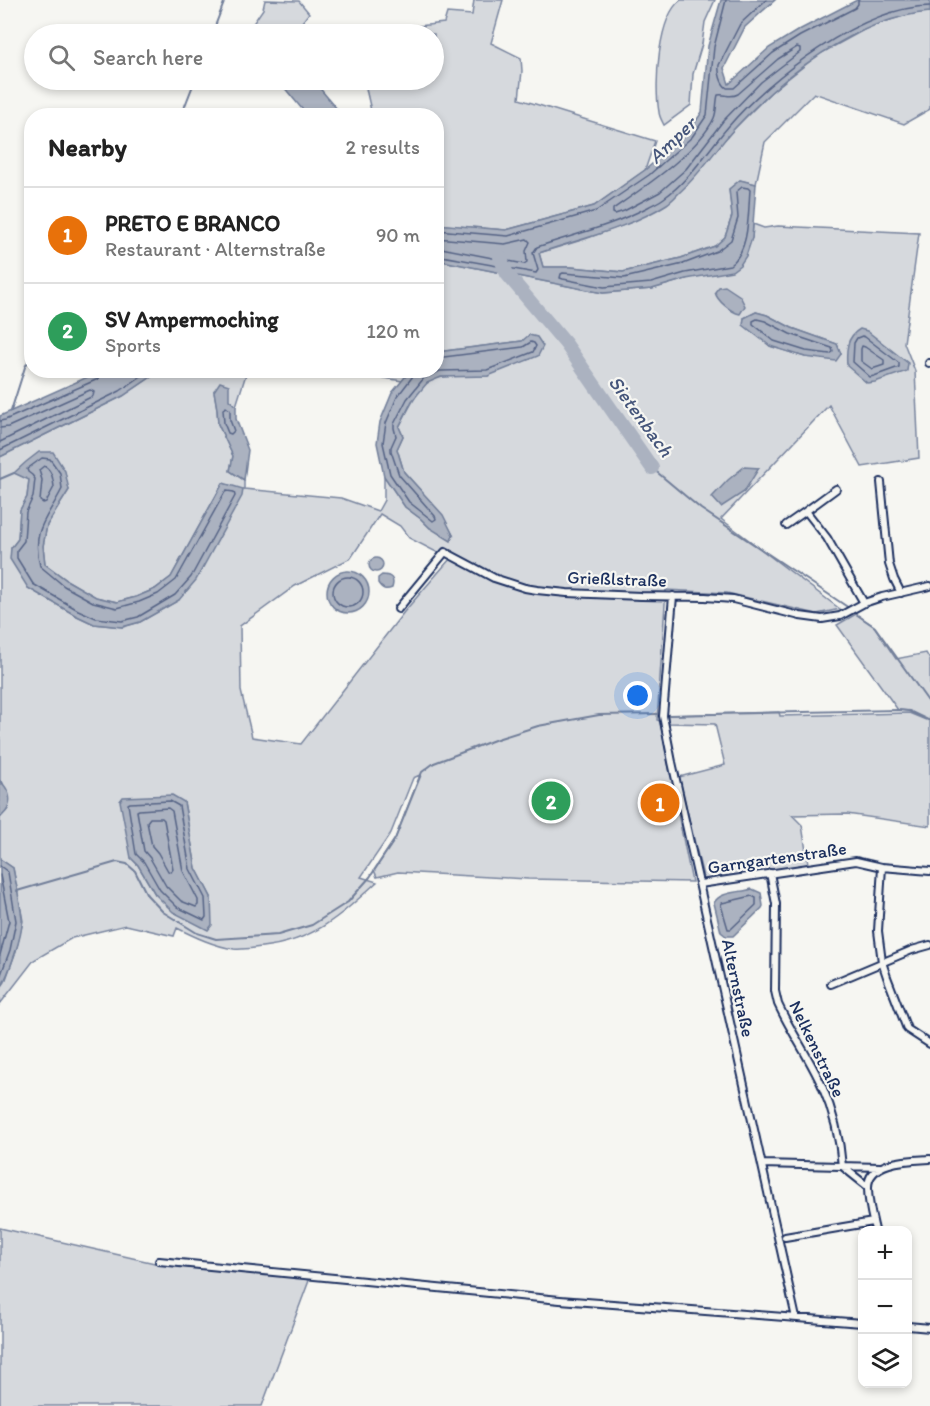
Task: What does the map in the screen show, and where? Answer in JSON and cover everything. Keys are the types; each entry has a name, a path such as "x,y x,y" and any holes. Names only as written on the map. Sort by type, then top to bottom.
{"street":[{"path":"881,482 889,564 901,593"},
{"path":"786,525 837,489"},
{"path":"806,511 827,538 864,603"},
{"name":"Grießlstraße","path":"398,609 445,552 494,578 525,588 567,593 733,599 800,616 822,619 840,616 864,603 930,586"},
{"name":"Alternstraße","path":"673,596 663,716 796,1318"},
{"name":"Garngartenstraße","path":"700,884 856,861 882,867 930,871"},
{"path":"882,867 878,932 886,977 907,1029 930,1044"},
{"name":"Nelkenstraße","path":"770,873 776,904 775,991 778,1004 822,1086 840,1145 842,1166"},
{"path":"831,984 912,950 930,945"},
{"path":"874,1226 867,1186 872,1174 881,1167 902,1160 930,1159"},
{"path":"762,1164 881,1167"},
{"path":"842,1166 867,1186"},
{"path":"785,1237 873,1222"},
{"path":"159,1261 560,1300 858,1323"},
{"path":"912,1326 930,1328"}],"shaded area":[{"path":"265,0 299,1 309,13 301,24 253,24 263,9"},
{"path":"474,0 503,0 491,43 521,58 519,99 655,141 645,170 594,206 506,230 444,225 444,108 370,108 366,90 444,90 444,24 436,24 444,23 447,13 472,15"},
{"path":"681,0 715,0 705,22 702,44 693,74 691,105 664,125 660,115 657,85 660,52 667,20 673,8"},
{"path":"930,12 930,109 904,124 814,93 765,142 756,184 740,180 729,189 732,216 725,237 715,246 681,258 623,272 543,267 539,253 629,223 668,203 733,130 771,92 818,55 871,26 913,13"},
{"path":"753,224 764,228 778,226 919,233 904,343 915,371 919,458 862,467 829,405 721,519 840,609 817,614 727,593 666,590 657,720 660,721 675,787 678,814 692,882 528,879 398,872 377,877 374,870 395,839 420,775 413,778 391,833 361,877 377,882 351,906 311,933 280,944 237,949 212,943 177,928 174,936 126,925 72,938 34,960 0,1004 0,989 5,982 16,951 23,921 13,868 0,859 0,818 8,809 3,783 0,781 0,457 123,396 150,378 245,378 236,406 214,391 218,424 233,456 230,471 244,480 244,489 341,498 378,511 384,500 384,476 405,507 430,528 453,535 442,515 404,472 397,449 403,436 399,427 415,397 427,383 448,376 488,376 522,341 444,351 444,261 603,293 652,289 686,279 752,238","holes":["756,312 837,344 841,354 805,357 770,346 744,318","15,473 69,490 47,525 43,546 45,564 95,597 117,602 155,589 171,577 223,483 179,600 140,622 123,627 94,624 28,588 11,548 18,539 20,510 27,497 29,479","380,514 400,526 409,538 450,559 404,612 301,744 252,737 241,691 240,626 295,586 351,558","184,802 196,868 211,897 155,894 138,865 131,858"]},
{"path":"385,378 404,378 402,381"},
{"path":"856,614 874,626 896,659 926,653 930,660 930,826 847,814 792,815 802,825 808,864 752,875 704,881 679,777 725,765 715,724 668,723 668,715 779,712 780,716 909,713 926,720 909,711 898,710 837,625"},
{"path":"0,1228 159,1264 310,1278 262,1406 0,1406"}],"water":[{"path":"721,0 775,0 745,27 724,68 729,84 769,48 857,0 930,0 930,12 875,25 822,53 798,70 753,109 695,177 667,204 621,227 539,253 543,267 623,272 681,258 715,246 725,237 732,216 729,189 740,180 756,184 752,238 746,256 732,271 686,279 652,289 603,293 444,261 444,225 506,230 594,206 645,170 688,133 702,112 708,46"},
{"path":"286,90 321,90 336,108 301,108"},
{"path":"725,286 740,296 745,306 740,314 725,306 718,299 715,292 719,287"},
{"path":"756,312 837,344 841,354 836,361 805,357 770,346 743,325 744,318"},
{"path":"860,329 867,331 908,363 907,371 867,383 847,366 849,340"},
{"path":"529,335 537,337 543,346 538,356 488,376 444,377 444,351 522,341"},
{"path":"85,378 150,378 123,396 0,457 0,416"},
{"path":"404,378 439,378 427,383 412,401 399,427 403,436 397,449 404,472 443,515 453,535 451,541 430,528 405,507 384,476 377,443 380,422 392,393"},
{"path":"220,382 229,385 229,400 236,406 236,419 248,450 244,480 230,471 233,456 218,424 214,391"},
{"path":"39,452 53,452 65,471 69,490 47,525 43,546 45,564 96,597 117,602 155,589 171,577 223,483 243,489 242,496 196,580 179,600 140,622 122,627 94,624 28,588 10,559 11,548 18,539 20,510 27,497 29,480 14,473"},
{"path":"744,467 759,468 744,492 721,507 712,497"},
{"path":"376,558 381,560 383,565 381,570 376,572 371,570 369,565 371,560"},
{"path":"348,571 363,577 369,592 363,607 348,613 333,607 327,592 333,577"},
{"path":"382,575 392,578 392,588 386,589 379,585 378,578"},
{"path":"0,781 7,790 10,802 0,818"},
{"path":"172,795 184,802 196,868 211,897 212,925 208,930 173,912 155,894 138,865 131,858 120,801 123,797"},
{"path":"0,859 13,868 22,925 15,954 0,989"},
{"path":"752,889 761,893 762,908 733,936 726,936 721,932 714,903 725,894"}],"waterway":[{"path":"216,24 225,0"},
{"path":"184,108 191,90"},
{"name":"Sietenbach","path":"500,257 507,274 566,344 652,468"},
{"path":"11,411 24,370"},
{"name":"Sietenbach","path":"652,468 701,509 849,608"},
{"path":"0,479 14,473"},
{"name":"Sietenbach","path":"856,614 875,627 930,704"},
{"path":"668,715 898,710 909,711 930,721"},
{"path":"17,891 117,862 127,864 135,871 147,895 163,912 197,933 216,939 278,935 312,925 348,902 370,877 395,839 422,772 434,763 538,726 599,715 657,714"}],"place":[{"name":"SV Ampermoching","path":"551,801"},
{"name":"PRETO E BRANCO","path":"660,803"}],"water label":[{"name":"Amper","path":"672,140"}]}
